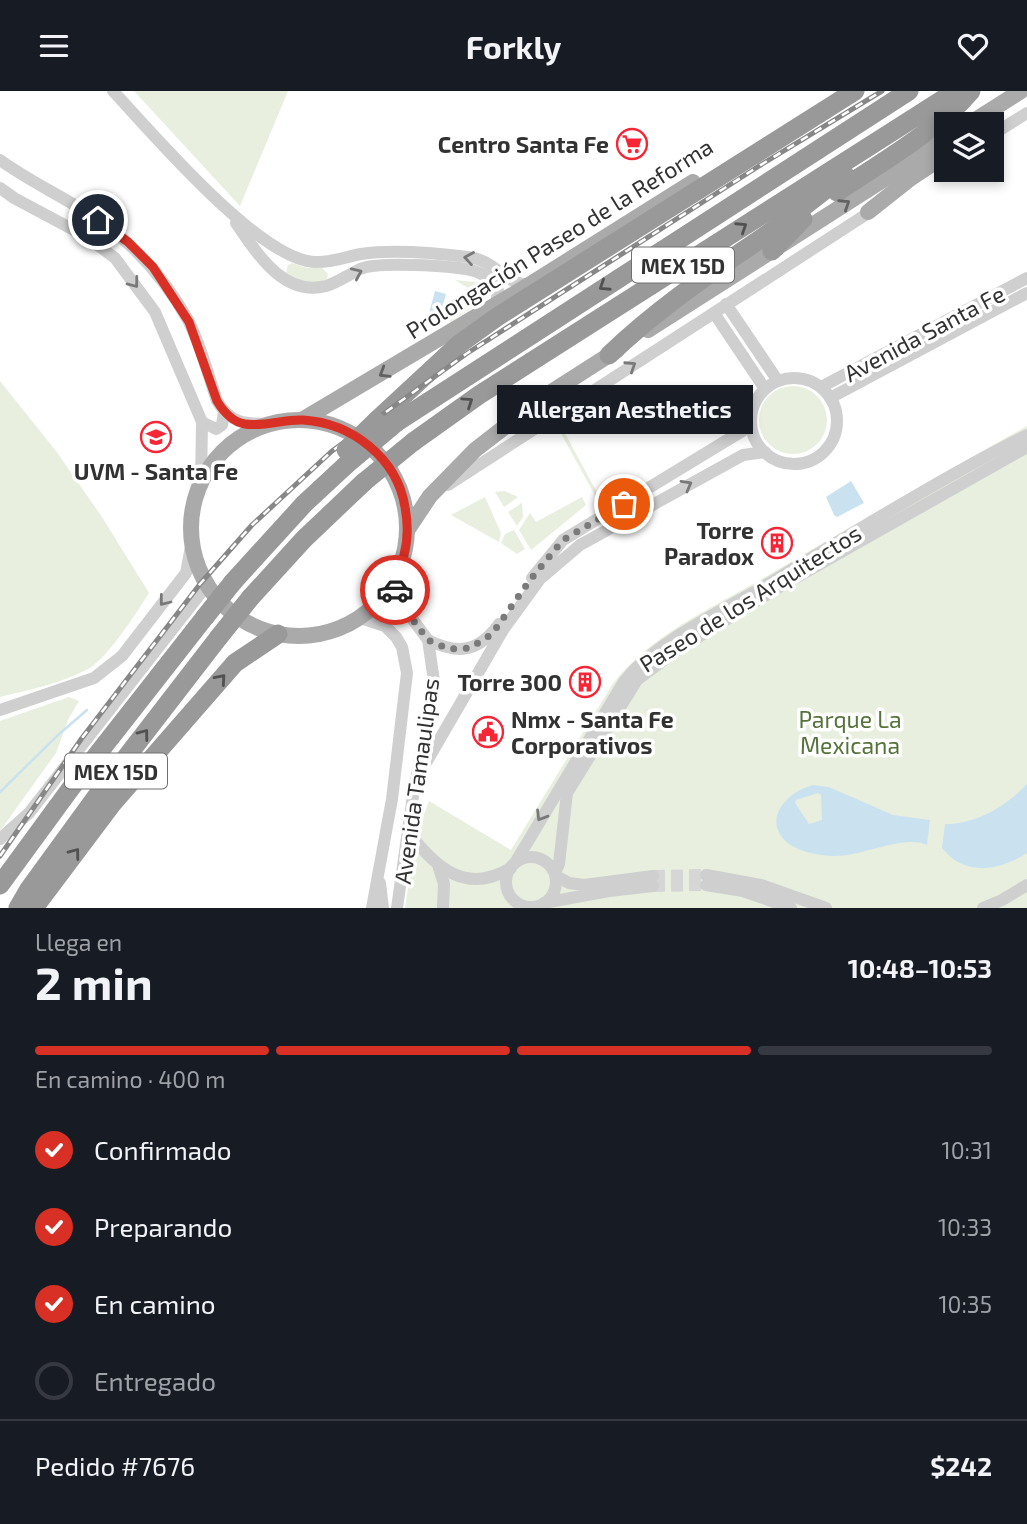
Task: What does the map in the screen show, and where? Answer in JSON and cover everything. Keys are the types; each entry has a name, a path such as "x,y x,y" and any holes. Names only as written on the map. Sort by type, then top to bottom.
{"highway":[{"path":"342,461 376,421 458,345 497,317 855,91"},
{"name":"MEX 15D","path":"0,885 71,788 233,582 342,461 464,376 909,91"},
{"name":"MEX 15D","path":"18,908 104,786 251,597 304,539 364,482 413,442 491,387 956,91"},
{"path":"772,251 816,209 938,122 971,91"},
{"path":"609,355 631,334 696,283 873,155 899,127"},
{"path":"34,908 112,804 235,663 278,634"}],"main road":[{"name":"Prolongación Paseo de la Reforma","path":"302,420 529,285 837,91"},
{"path":"989,112 1023,91"},
{"path":"999,112 1023,91"},
{"path":"408,529 430,496 475,450 514,418 934,147"},
{"path":"869,212 934,163"},
{"path":"302,420 326,423 349,432 369,445 385,462 398,483 405,505 408,529 404,556 394,581 374,606 360,618 341,628 299,636 278,634 251,624 227,608 207,585 197,565 192,541 192,512 201,483 213,463 229,446 248,433 270,424 302,420"}],"street":[{"path":"113,91 228,211 250,229 292,255 310,262 327,263 375,253 472,257 490,263 514,284 529,285"},
{"path":"1004,127 1027,113"},
{"path":"0,160 98,220 128,242 153,267 189,322 217,401 224,412 243,424 270,424"},
{"path":"430,496 934,171"},
{"path":"0,188 87,237 115,258 155,312 202,422 201,483"},
{"path":"228,211 255,249 278,275 294,284 306,288 333,283 362,268 419,266 471,270 496,282 496,305"},
{"path":"278,275 281,265 292,255"},
{"path":"327,263 332,267 333,283"},
{"name":"Avenida Santa Fe","path":"821,387 1027,278"},
{"name":"Avenida Santa Fe","path":"831,398 1027,293"},
{"path":"726,305 778,381"},
{"path":"714,313 765,389"},
{"path":"172,351 179,339 186,338 199,350"},
{"path":"428,640 457,650 480,643 492,634 530,580 563,540 744,430 751,420 755,402 765,389 778,381 800,378 821,387 831,398 837,425 826,450 816,458 803,463 789,463 776,460 757,443 751,420"},
{"path":"202,422 216,429 222,425 224,412"},
{"name":"Paseo de los Arquitectos","path":"513,865 629,674 682,634 772,587 1027,435"},
{"name":"Paseo de los Arquitectos","path":"972,470 1027,447"},
{"path":"416,780 503,630 540,579 580,545 743,455 765,452"},
{"path":"0,710 94,678 122,656 186,573 192,541"},
{"name":"Avenida Tamaulipas","path":"394,581 396,597 428,640 433,681 397,908"},
{"path":"0,839 29,813 207,585"},
{"name":"Paseo de los Arquitectos","path":"555,874 559,865 568,793 637,680 772,587"},
{"name":"Avenida Tamaulipas","path":"360,618 385,626 402,647 407,673 394,786 372,908"},
{"path":"409,833 438,865 461,877 481,880 493,878 513,865 530,857 545,861 555,874 577,885 653,881 527,907 517,902 509,892 506,880 513,865"},
{"path":"438,865 444,884 443,908"},
{"path":"544,903 554,892 555,874"},
{"path":"377,876 382,891 383,908"},
{"path":"791,908 706,880 743,880 826,908"},
{"path":"983,908 1001,904 1027,885"}],"green space":[{"path":"134,91 288,91 240,206"},
{"path":"292,263 307,268 322,268 328,274 327,279 311,282 296,278 286,273 288,265"},
{"path":"455,280 484,283 489,297 450,322 447,318 452,309 464,309 471,299 468,288"},
{"path":"0,381 56,451 102,517 149,593 105,655 88,669 34,689 0,697"},
{"path":"786,386 800,386 812,391 822,401 827,420 822,439 812,449 800,454 786,454 774,449 764,439 759,427 759,413 764,401 774,391"},
{"path":"561,426 600,498 597,499 558,428"},
{"name":"Parque La Mexicana","path":"1027,426 1027,908 405,908 412,861 415,860 421,822 429,801 511,850 612,685 645,650 708,609"},
{"path":"505,491 518,497 504,507 495,492"},
{"path":"485,497 501,533 499,542 451,515"},
{"path":"582,497 586,505 531,550 519,530 530,513 536,522"},
{"path":"522,503 523,517 517,526 508,512"},
{"path":"514,530 525,549 517,554 501,543 505,534"},
{"path":"69,697 79,701 68,720 56,753 0,831 0,721"}],"water":[{"path":"435,291 446,294 438,324 427,321"},
{"path":"851,481 864,503 837,517 826,497"},
{"path":"1027,784 1027,853 1005,864 983,868 961,864 942,848 945,824 968,821 989,813"},
{"path":"813,785 829,787 893,815 930,820 927,845 906,842 843,856 820,855 798,849 781,835 777,817 786,801","holes":["818,793 821,795 822,820 809,824 795,803 796,800"]}],"waterway":[{"path":"0,792 87,710"}],"tunnel":[{"path":"653,876 706,875"},
{"path":"653,886 706,885"}],"railway":[{"path":"0,856 82,738 200,584 252,525 332,451 466,354 759,166 882,91"}],"way so far":[{"path":"395,590 396,597 428,640 449,649 470,648 492,634 530,580 563,540 624,504"}],"place":[{"name":"Centro Santa Fe","path":"632,144"},
{"name":"UVM - Santa Fe","path":"156,437"},
{"name":"Allergan Aesthetics","path":"624,504"},
{"name":"Torre Paradox","path":"777,543"},
{"name":"Torre 300","path":"585,682"},
{"name":"Nmx - Santa Fe Corporativos","path":"488,732"}],"route":[{"path":"98,220 128,242 153,267 189,322 217,401 224,412 243,424 302,420 326,423 349,432 369,445 385,462 398,483 405,505 408,529 404,556 394,581 395,590"}]}
